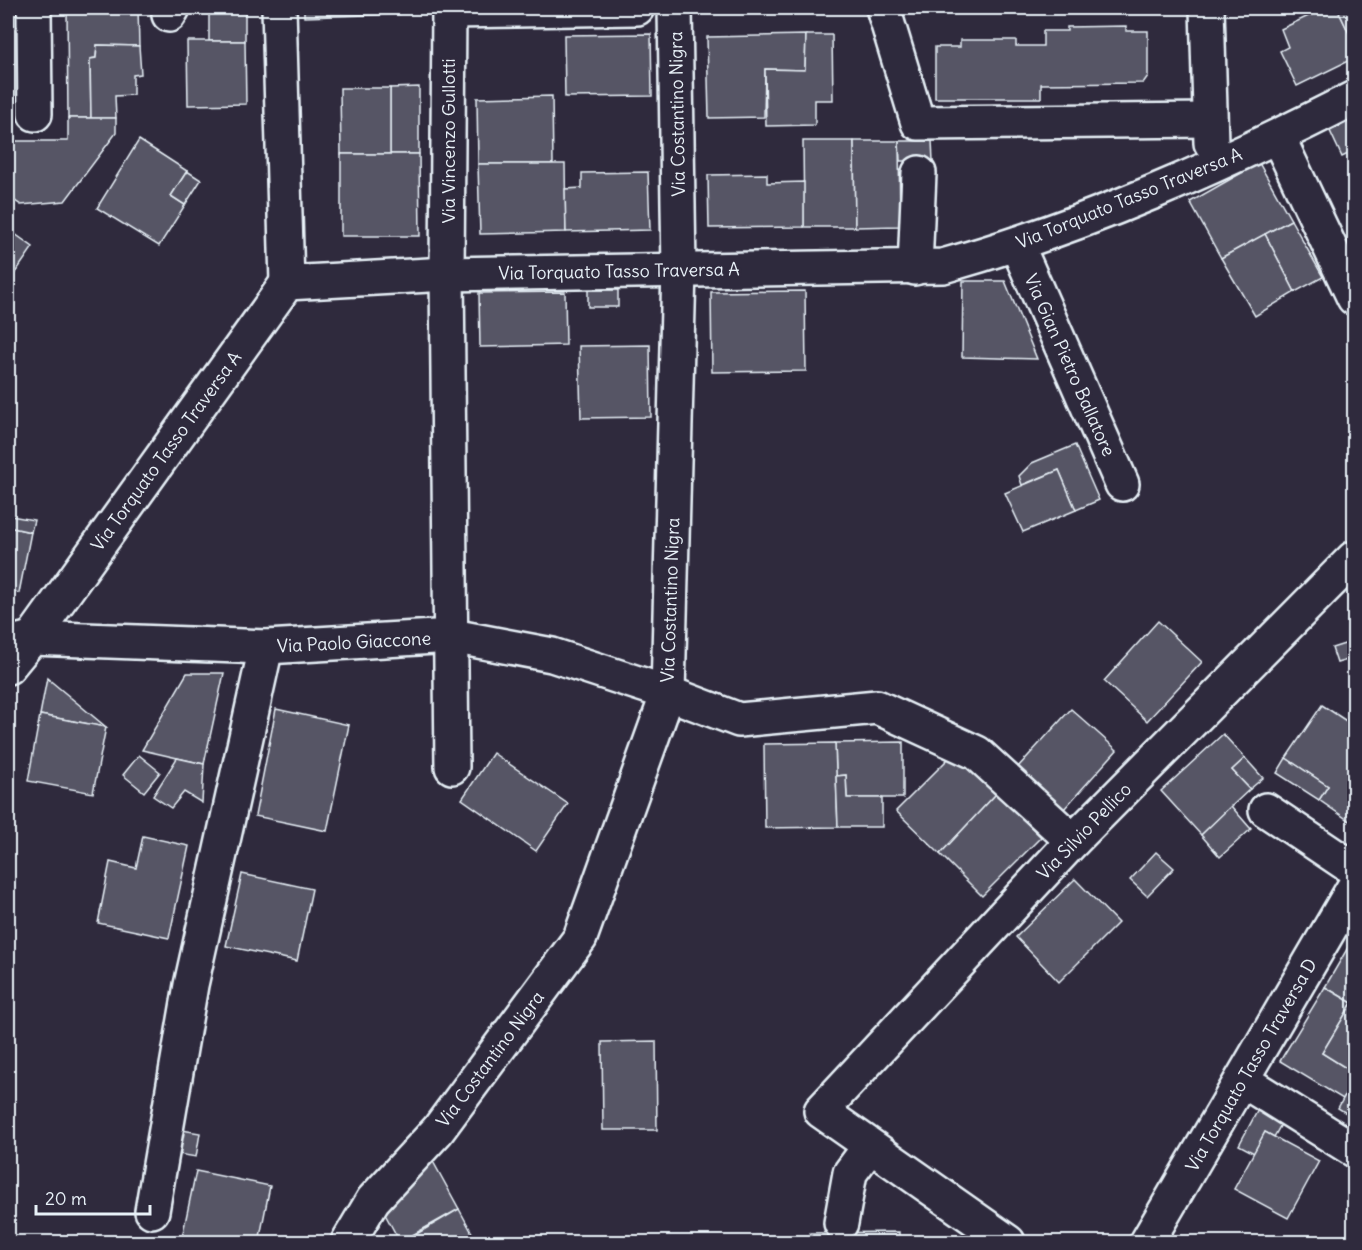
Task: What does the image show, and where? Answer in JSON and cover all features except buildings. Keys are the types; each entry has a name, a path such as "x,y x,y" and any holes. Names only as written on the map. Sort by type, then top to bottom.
{"street":[{"path":"34,8 35,114"},
{"path":"279,8 287,283"},
{"path":"449,9 637,8"},
{"name":"Via Costantino Nigra","path":"348,1242 373,1200 438,1130 580,938 668,693 679,269 675,8"},
{"path":"884,8 918,123 1210,120"},
{"path":"1207,8 1211,165"},
{"name":"Via Vincenzo Gullotti","path":"449,9 447,274 452,767"},
{"name":"Via Torquato Tasso Traversa A","path":"8,667 20,641 287,283 447,274 943,266 1017,245 1120,206 1278,137 1354,98"},
{"path":"1278,137 1354,298"},
{"path":"915,268 919,173"},
{"name":"Via Gian Pietro Ballatore","path":"1017,245 1122,484"},
{"name":"Via Silvio Pellico","path":"870,1146 821,1111 1073,841 1354,558"},
{"name":"Via Paolo Giaccone","path":"20,641 266,647 452,636 552,655 668,693 739,720 877,707 977,753 1073,841"},
{"path":"152,1211 191,985 266,647"},
{"path":"1266,810 1354,869"},
{"name":"Via Torquato Tasso Traversa D","path":"1147,1242 1354,887"},
{"path":"1242,1080 1354,1150"},
{"path":"841,1223 850,1173 870,1146 1004,1241"}]}
